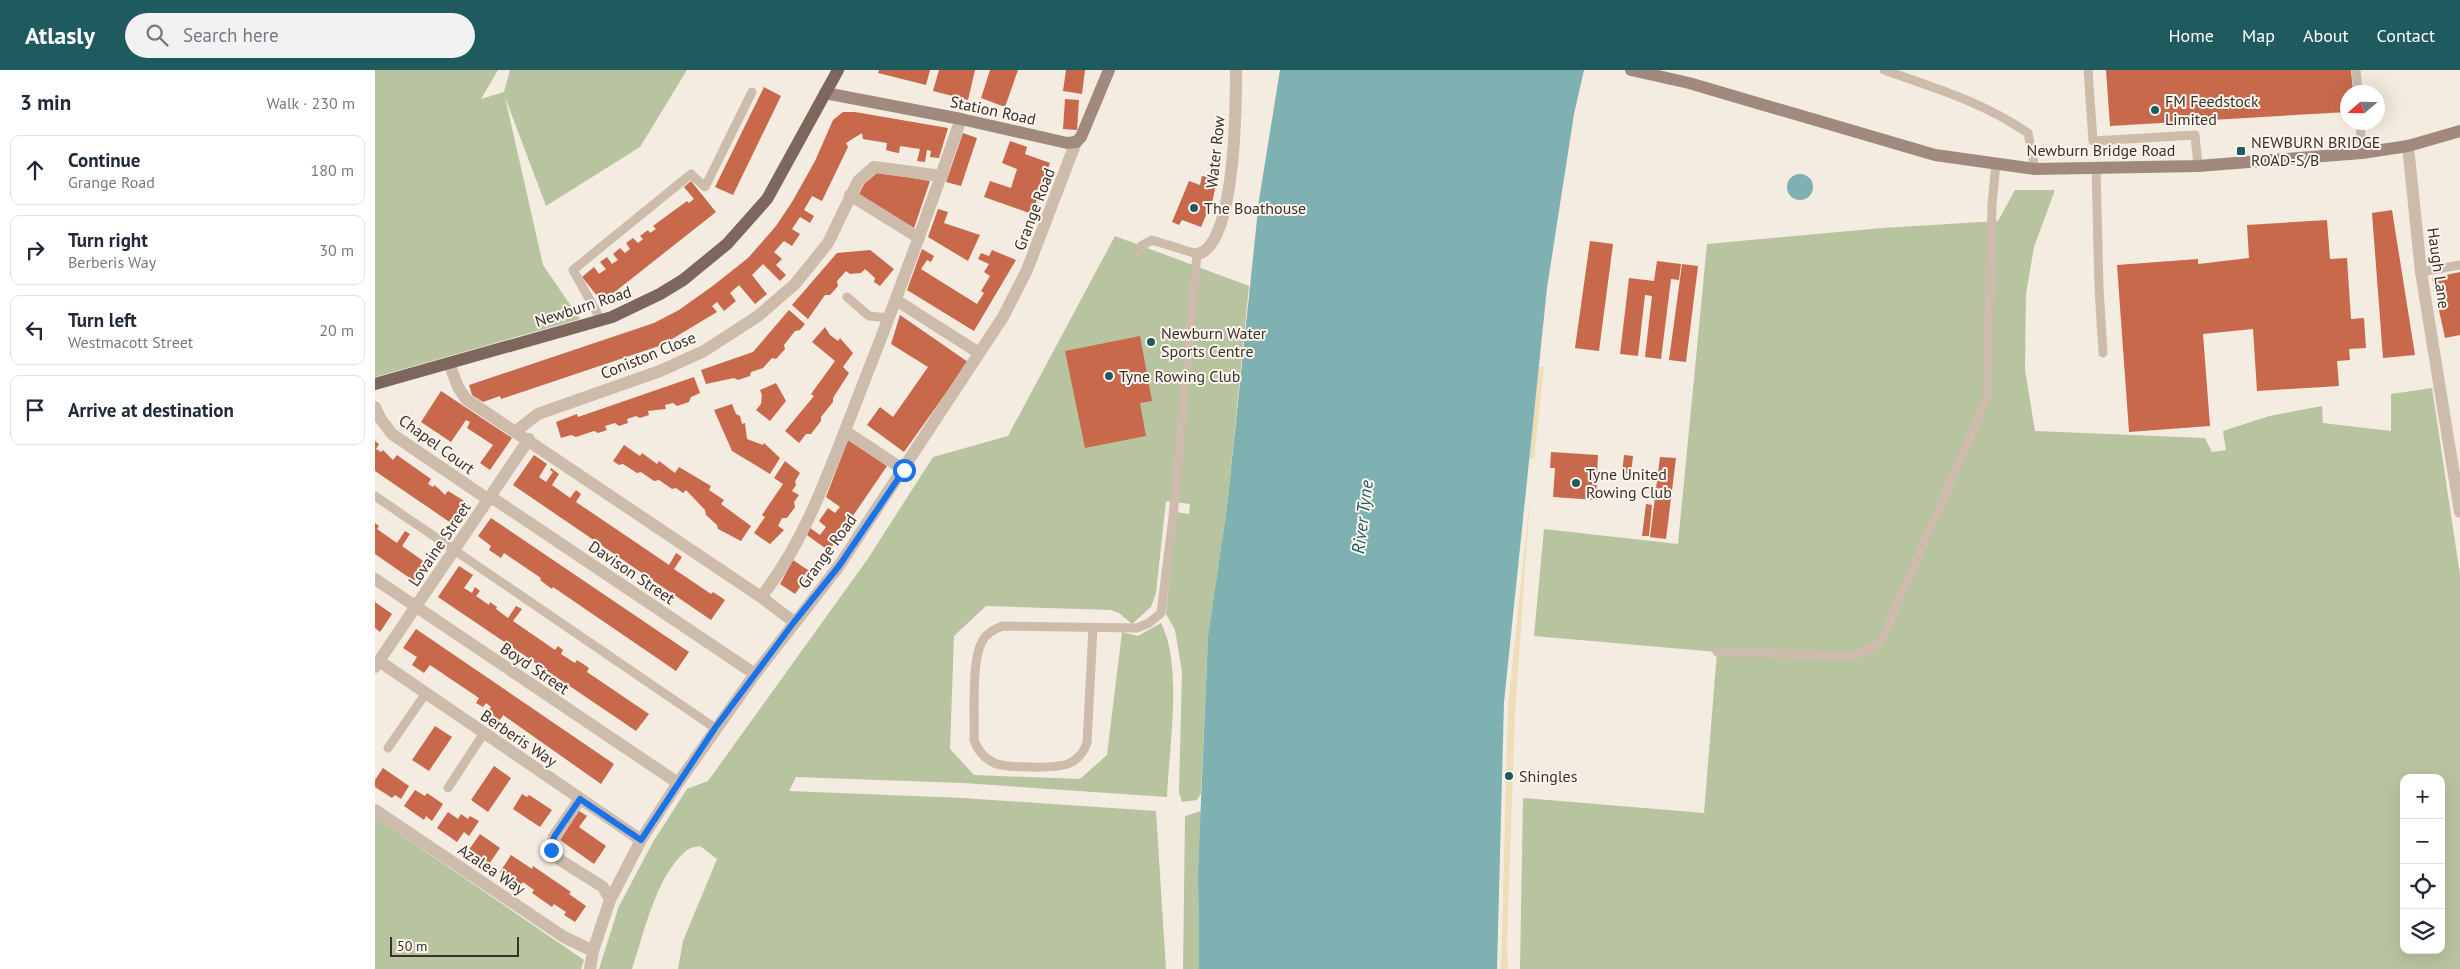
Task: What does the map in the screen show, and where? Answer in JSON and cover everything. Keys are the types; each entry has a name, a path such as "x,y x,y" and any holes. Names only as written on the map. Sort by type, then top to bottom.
{"main road":[{"name":"Newburn Road","path":"375,384 601,320 636,308 683,280 727,244 767,200 838,70"}],"street":[{"path":"1076,142 1081,137 1109,70"},
{"name":"Water Row","path":"1197,254 1206,253 1212,245 1223,217 1232,160 1236,70"},
{"name":"Newburn Bridge Road","path":"1631,70 1689,83 1935,155 2035,169 2198,166 2362,153 2407,146 2460,131"},
{"name":"Station Road","path":"825,93 961,119 1067,143 1076,142"},
{"path":"761,597 785,564 823,487 896,300 961,119"},
{"name":"Grange Road","path":"590,969 593,951 610,900 641,840 677,783 755,674 839,566 1003,317 1027,270 1076,142"},
{"name":"Haugh Lane","path":"2407,146 2421,272 2460,512"},
{"name":"Coniston Close","path":"516,431 538,414 660,371 704,351 758,316 795,284 828,243 858,181 874,167 942,176"},
{"path":"850,195 919,238"},
{"path":"896,300 979,353"},
{"path":"449,363 458,387 466,398 761,597 794,622"},
{"name":"Chapel Court","path":"375,407 391,434 490,499"},
{"path":"845,431 904,470"},
{"name":"Lovaine Street","path":"376,662 416,607 529,439"},
{"name":"Davison Street","path":"490,499 755,674"},
{"name":"Boyd Street","path":"375,579 677,783"},
{"name":"Berberis Way","path":"376,662 426,693 641,840"},
{"path":"580,799 554,837 551,850 560,860 603,887 610,900"},
{"name":"Azalea Way","path":"375,810 564,937 593,951"}],"lane":[{"path":"1884,70 2002,115 2028,133 2035,169"},
{"path":"2088,70 2093,141 2195,134 2198,166"},
{"path":"2356,70 2357,85"},
{"path":"601,320 573,270 691,174 705,188 752,92"},
{"path":"2361,130 2362,153"},
{"path":"1717,652 1855,656 1877,645 1884,635 1987,398 1992,205 1996,163"},
{"path":"2096,168 2099,288 2103,353"},
{"path":"1093,628 1087,743 1081,754 1071,762 1056,766 1006,765 988,759 979,751 974,740 977,660 982,640 993,630 1003,626 1137,628 1149,623 1161,613 1173,517 1197,254 1152,240 1141,246 1138,252"},
{"path":"2421,272 2460,265"},
{"path":"847,297 869,316 889,318"},
{"path":"375,496 715,728"},
{"path":"388,748 426,693"},
{"path":"448,788 484,733"}],"green space":[{"path":"375,70 498,70 481,99 504,92 510,70 687,70 640,147 546,206 505,97 543,265 580,319 375,377"},
{"path":"2015,190 2055,190 2034,247 2026,294 2025,370 2035,431 2205,438 2212,452 2226,450 2223,431 2269,416 2322,406 2323,423 2391,431 2391,394 2432,388 2460,575 2460,969 1520,969 1523,798 1704,813 1717,652 1534,636 1544,529 1678,544 1707,244 1882,228 1998,221"},
{"path":"1115,236 1249,286 1227,507 1208,636 1201,793 1197,800 1182,802 1179,792 1182,671 1175,630 1166,614 1176,512 1189,514 1190,504 1166,501 1156,593 1151,607 1132,624 1119,613 1111,610 986,606 954,636 950,749 974,775 1080,779 1107,755 1122,632 1138,636 1161,623 1168,641 1173,684 1167,797 963,783 796,777 789,791 963,798 1156,811 1166,969 678,969 683,941 717,859 700,846 686,851 667,875 646,922 632,969 599,969 619,906 653,842 687,789 708,781 867,560 933,457 1008,436"},
{"path":"1201,811 1198,872 1199,969 1183,969 1185,816"},
{"path":"375,817 584,960 581,969 375,969"}],"sand":[{"path":"1532,367 1544,367 1534,459 1521,458"},
{"name":"Shingles","path":"1530,498 1515,713 1507,944 1508,969 1501,969 1508,705"}],"water":[{"name":"River Tyne","path":"1280,70 1584,70 1574,114 1547,288 1504,702 1497,969 1199,969 1198,872 1208,636 1227,507 1259,200"},
{"path":"1800,174 1809,178 1813,187 1809,196 1800,200 1791,196 1787,187 1791,178"}],"building":[{"path":"879,70 930,70 926,85 878,73"},
{"path":"939,70 975,70 968,100 933,91"},
{"path":"990,70 1018,70 1005,107 981,98"},
{"path":"1066,70 1085,70 1082,94 1063,91"},
{"path":"2106,70 2351,70 2352,85 2340,85 2340,112 2110,126"},
{"path":"764,87 781,96 733,195 715,187"},
{"path":"1065,99 1079,100 1077,130 1063,129"},
{"path":"843,112 855,112 948,128 939,158 930,157 931,151 927,150 925,162 917,161 920,149 900,146 899,153 893,152 886,150 887,143 863,139 862,133 846,143 848,147 822,201 812,196 804,210 814,216 810,223 800,217 792,229 800,234 792,246 784,241 774,252 782,259 776,265 786,275 780,281 763,264 752,275 767,294 755,304 739,285 730,293 736,301 724,311 717,302 712,306 717,312 662,345 501,399 500,396 483,402 472,395 469,385 654,323 679,310 714,285 748,258 776,226 815,161 833,120"},
{"path":"963,133 977,138 961,186 946,182"},
{"path":"1010,141 1027,147 1025,154 1050,163 1032,214 984,197 990,181 1011,188 1017,169 1002,163"},
{"path":"878,172 930,181 914,228 859,194 864,184"},
{"name":"The Boathouse","path":"1202,176 1217,178 1213,199 1201,227 1182,220 1179,225 1172,222 1189,181 1200,185"},
{"path":"691,181 716,212 602,302 582,277 594,267 599,274 606,269 600,262 607,257 612,264 618,260 613,254 620,248 625,253 630,249 626,243 633,238 638,243 643,239 640,236 648,230 650,233 656,229 653,226 687,201 689,203 694,199 684,187"},
{"path":"938,209 948,212 944,223 980,235 968,261 928,237"},
{"path":"2392,210 2415,355 2383,358 2372,213"},
{"path":"2327,220 2330,259 2347,258 2351,319 2364,318 2366,348 2349,349 2350,360 2337,361 2339,386 2257,391 2253,329 2203,334 2210,426 2129,432 2117,265 2198,259 2198,264 2249,258 2247,225"},
{"path":"1590,241 1613,244 1599,351 1575,348"},
{"path":"922,249 934,256 931,262 927,260 921,269 977,304 984,293 981,291 990,276 984,272 989,264 978,259 981,253 989,256 992,250 1016,260 974,331 907,290"},
{"path":"870,250 894,269 880,286 874,282 875,278 865,269 861,273 850,274 846,271 837,281 838,286 830,295 825,295 808,319 792,305 837,253"},
{"path":"1657,261 1681,264 1679,280 1671,279 1661,359 1645,357 1652,296 1645,295 1638,356 1620,354 1629,278 1654,281"},
{"path":"1682,264 1698,266 1686,362 1669,360"},
{"path":"2460,272 2460,335 2445,338 2432,278"},
{"path":"789,310 805,324 800,330 795,331 784,345 785,349 776,359 772,358 763,368 751,372 750,376 738,380 734,378 706,384 701,370 753,352"},
{"path":"900,315 968,362 904,452 867,425 880,407 893,417 928,367 891,344"},
{"path":"825,327 830,335 838,341 840,338 853,353 843,367 849,373 833,398 833,402 821,417 821,421 811,434 806,434 799,443 785,431 814,396 811,394 835,361 812,342"},
{"name":"Tyne Rowing Club","path":"1140,336 1152,401 1140,403 1146,436 1085,448 1065,351"},
{"path":"694,377 700,393 691,397 689,402 677,406 673,403 665,405 666,409 648,411 649,415 627,419 628,423 619,426 615,423 605,426 607,430 598,433 594,431 576,437 571,435 561,438 556,422 577,414 578,417"},
{"path":"776,383 786,401 770,421 756,410 761,404 762,395 760,390"},
{"path":"441,391 512,438 490,470 480,463 493,445 467,428 470,422 466,420 451,442 421,422"},
{"path":"732,404 736,414 740,416 742,424 745,423 747,439 763,445 764,443 780,458 770,474 732,451 714,410"},
{"path":"848,440 887,466 829,551 807,535 810,528 820,535 826,527 819,521 828,508 835,513 840,507 826,497"},
{"path":"375,441 379,444 376,449 381,452 383,450 393,460 397,455 431,479 428,484 433,487 434,485 445,495 448,491 466,502 451,523 375,471"},
{"path":"624,445 640,456 642,453 657,464 659,461 675,473 679,467 711,486 709,490 724,500 721,504 751,526 741,541 718,529 717,525 706,515 705,510 686,490 683,493 676,488 672,489 659,480 654,481 641,472 637,473 623,464 619,465 613,461"},
{"name":"Tyne United Rowing Club","path":"1551,452 1598,455 1596,500 1553,497 1555,468 1550,468"},
{"path":"534,455 547,464 539,477 546,482 553,472 550,470 551,468 559,474 552,485 570,498 576,490 581,494 576,502 669,565 676,553 682,557 674,569 711,594 713,592 725,600 711,620 513,485"},
{"path":"1624,455 1633,456 1631,474 1622,474"},
{"path":"1660,457 1676,458 1666,539 1650,537"},
{"path":"785,461 800,473 792,491 799,495 794,502 795,507 787,518 782,518 778,526 784,530 770,544 754,533 765,517 762,515 783,484 774,478"},
{"path":"1646,504 1652,505 1649,536 1642,536"},
{"path":"491,518 689,652 676,671 553,587 552,589 540,580 541,578 504,553 501,558 489,550 491,546 478,536"},
{"path":"375,523 379,526 377,529 397,543 405,531 410,534 402,546 426,563 414,581 375,554"},
{"path":"793,560 811,572 795,594 780,584"},
{"path":"459,566 473,575 464,588 472,593 475,587 480,591 476,596 489,605 490,602 508,618 516,606 522,609 513,621 555,650 558,646 563,650 561,654 575,663 577,660 589,668 587,672 649,714 636,731 438,597"},
{"path":"375,602 392,614 380,632 375,628"},
{"path":"416,629 614,764 601,784 503,715 500,720 488,712 491,707 486,703 483,707 476,703 479,698 430,665 424,673 412,665 417,657 403,648"},
{"path":"435,726 452,737 429,771 412,760"},
{"path":"494,766 511,778 488,812 471,800"},
{"path":"383,768 409,786 401,799 395,795 392,798 375,787 375,780"},
{"path":"415,790 425,796 427,793 443,804 432,821 426,816 424,820 404,806"},
{"path":"522,794 527,797 529,795 552,810 540,827 513,809"},
{"path":"579,811 587,816 579,827 606,846 594,864 560,840"},
{"path":"448,812 458,819 461,814 468,819 470,816 479,821 469,836 464,832 457,842 437,828"},
{"path":"480,834 500,848 489,864 468,851"},
{"path":"511,855 532,869 533,866 571,892 569,894 586,906 575,922 564,915 566,912 554,904 552,907 532,893 534,890 523,882 521,885 500,872"}],"place":[{"name":"FM Feedstock Limited","path":"2155,110"},
{"name":"NEWBURN BRIDGE ROAD-S/B","path":"2241,151"},
{"name":"The Boathouse","path":"1194,208"},
{"name":"Newburn Water Sports Centre","path":"1151,342"},
{"name":"Tyne Rowing Club","path":"1109,376"},
{"name":"Tyne United Rowing Club","path":"1576,483"},
{"name":"Shingles","path":"1509,776"}],"route":[{"path":"551,850 551,843 554,837 580,799 641,840 715,728 794,622 839,566 904,470"}]}
